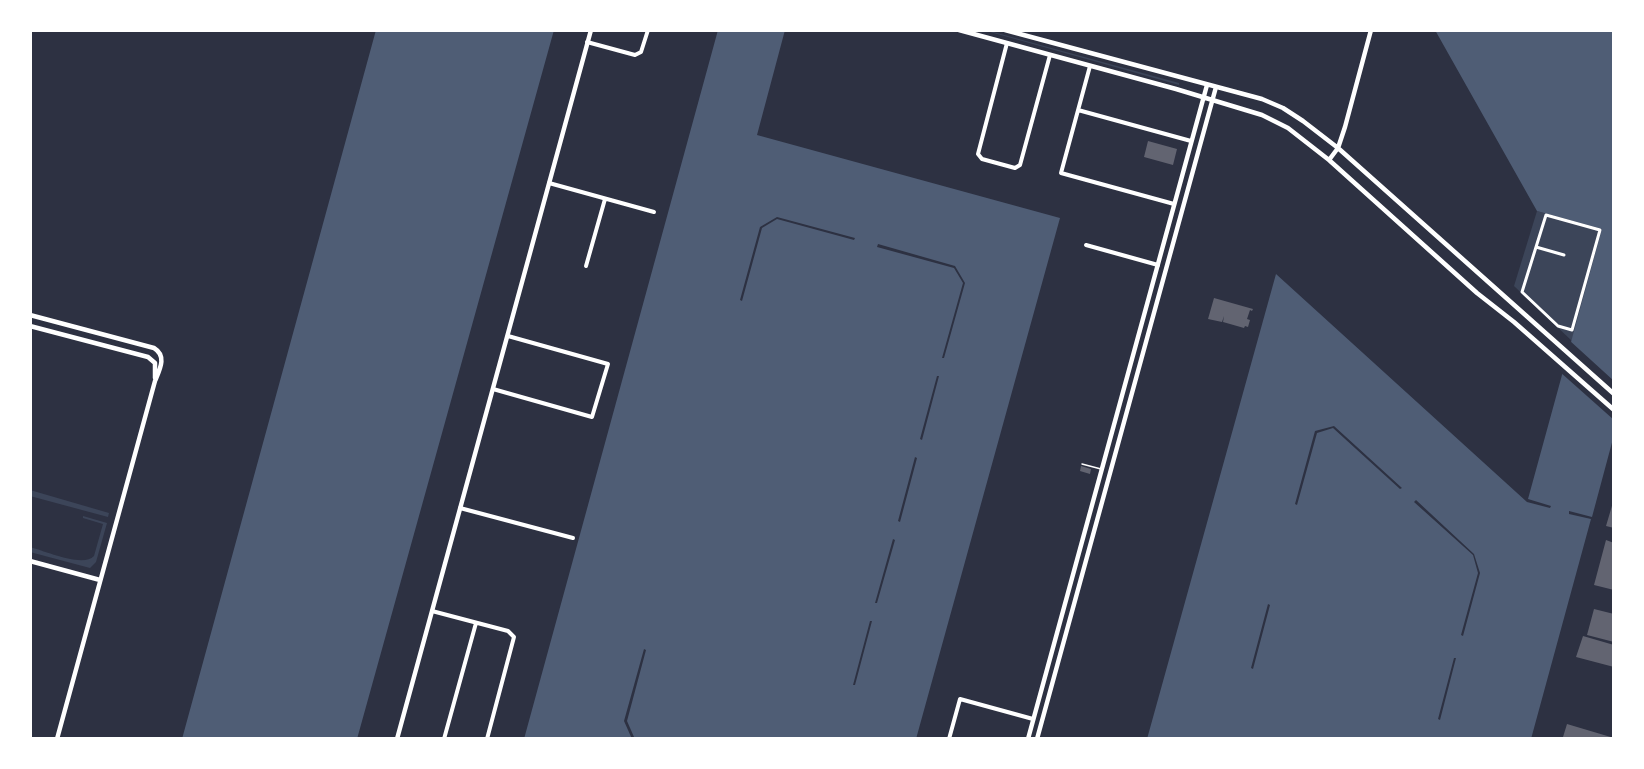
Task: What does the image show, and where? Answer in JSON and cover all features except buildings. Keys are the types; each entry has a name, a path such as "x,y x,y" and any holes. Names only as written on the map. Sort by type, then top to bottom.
{"street":[{"path":"397,739 591,30"},
{"path":"587,42 635,55 641,52 648,30"},
{"path":"959,30 1262,115 1297,134 1614,410"},
{"path":"1005,30 1262,99 1282,108 1338,148 1614,394"},
{"path":"1329,160 1338,148 1371,30"},
{"path":"1007,43 978,154 982,159 1002,165 1015,168 1020,165 1050,55"},
{"path":"1090,66 1061,173 1174,204"},
{"path":"1028,739 1207,85"},
{"path":"1037,739 1216,87"},
{"path":"1078,110 1191,141"},
{"path":"549,183 654,212"},
{"path":"586,266 605,199"},
{"path":"1546,216 1600,230 1572,330 1558,326 1522,292 1536,247 1546,216"},
{"path":"1086,245 1158,265"},
{"path":"1536,247 1564,255"},
{"path":"30,315 154,348 160,351 162,356 57,739"},
{"path":"30,326 148,357 155,363 155,381"},
{"path":"493,389 592,417 608,364 508,336"},
{"path":"1134,352 1142,354"},
{"path":"460,508 573,538"},
{"path":"30,561 100,580"},
{"path":"1069,587 1078,589"},
{"path":"432,610 508,631 514,637 487,739"},
{"path":"444,739 476,622"},
{"path":"949,739 960,699 1033,719"}],"lane":[{"path":"1082,464 1102,469"}],"shaded area":[{"path":"376,30 554,30 357,739 182,739"},
{"path":"718,30 785,30 757,135 1060,218 916,739 524,739"},
{"path":"983,30 1179,83 1179,85"},
{"path":"1435,30 1614,30 1614,435 1592,517 1569,511 1569,514 1591,519 1531,739 1147,739 1276,274 1527,502 1550,508 1551,506 1528,499 1602,229 1537,211"},
{"path":"1537,211 1603,229 1572,341 1514,286"},
{"path":"30,490 109,513 108,517 30,496"},
{"path":"83,516 107,523 96,562 90,568 30,552 30,547 73,559 89,559 94,556 103,524 83,518"}],"pier":[{"path":"777,217 855,238 854,240 777,219 762,228 742,301 740,300 760,227"},
{"path":"878,244 955,266 965,283 944,358 942,358 963,283 954,268 877,247"},
{"path":"1569,340 1614,381 1614,420 1560,372"},
{"path":"937,376 939,376 922,440 920,439"},
{"path":"1334,426 1402,488 1400,489 1333,428 1317,433 1297,505 1295,504 1315,431"},
{"path":"915,457 917,458 900,522 898,521"},
{"path":"1416,500 1474,554 1480,573 1463,636 1461,635 1478,573 1473,555 1414,502"},
{"path":"893,539 895,540 877,603 875,603"},
{"path":"1268,604 1270,605 1253,669 1251,668"},
{"path":"870,621 872,621 855,685 853,685"},
{"path":"644,649 646,650 627,721 637,739 632,739 624,721"},
{"path":"1454,658 1456,658 1440,720 1438,719"}]}
